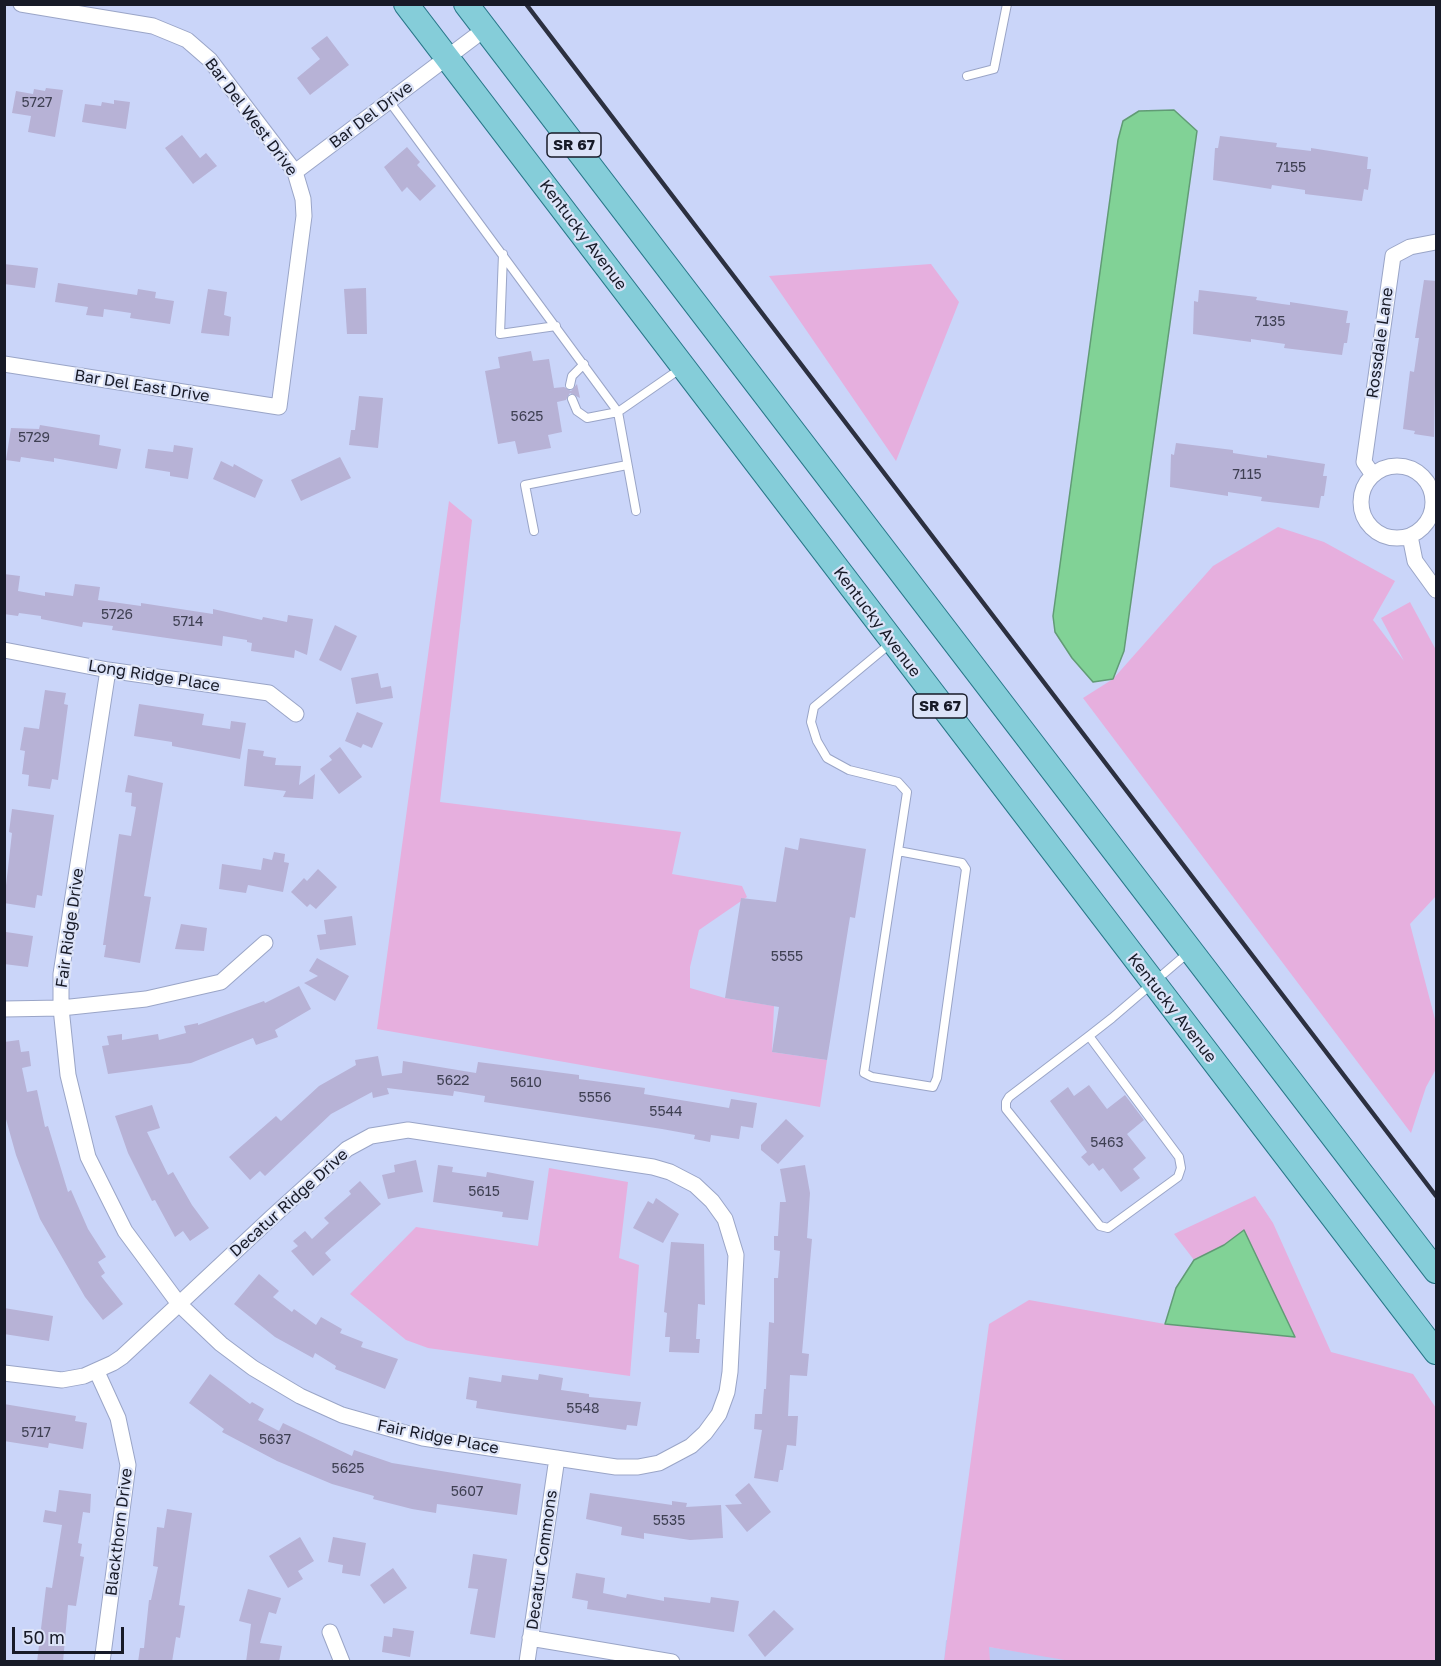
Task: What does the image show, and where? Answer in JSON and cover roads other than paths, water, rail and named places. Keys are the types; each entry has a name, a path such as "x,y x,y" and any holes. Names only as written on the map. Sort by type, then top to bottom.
{"main road":[{"name":"Kentucky Avenue","path":"406,4 1437,1352"},
{"name":"SR 67","path":"466,4 1437,1271"}],"street":[{"name":"Bar Del West Drive","path":"21,4 153,26 187,40 210,60 295,172 303,199 304,216 279,407"},
{"path":"447,57 484,29"},
{"name":"Bar Del Drive","path":"295,172 447,57"},
{"name":"Rossdale Lane","path":"1373,475 1364,462 1393,256 1410,247 1437,242"},
{"name":"Bar Del East Drive","path":"4,364 279,407"},
{"path":"1395,466 1431,476 1431,512 1427,522 1410,536 1388,537 1369,525 1361,505 1366,483 1373,475 1395,466"},
{"path":"1410,536 1414,561 1437,590"},
{"name":"Long Ridge Place","path":"4,650 108,670 269,693 296,714"},
{"name":"Fair Ridge Drive","path":"108,670 62,974 61,1008 68,1075 88,1157 125,1232 179,1304"},
{"path":"4,1009 61,1008 146,999 221,982 265,943"},
{"name":"Decatur Ridge Drive","path":"4,1373 57,1380 97,1372 122,1357 347,1149 372,1136 389,1132 420,1131 664,1170 695,1185 712,1201 729,1230 737,1269 727,1392 714,1422 692,1446"},
{"name":"Fair Ridge Place","path":"179,1304 221,1344 253,1368 300,1396 342,1415 423,1438 616,1467 638,1467 666,1460 692,1446"},
{"name":"Blackthorn Drive","path":"97,1372 118,1418 126,1445 128,1473 102,1662"},
{"name":"Decatur Commons","path":"527,1662 557,1458"},
{"path":"330,1632 342,1662"},
{"path":"530,1638 672,1662"}],"lane":[{"path":"967,76 994,69 1007,4"},
{"path":"389,101 618,412 636,511"},
{"path":"503,254 500,333 556,326"},
{"path":"570,386 572,376 584,364"},
{"path":"572,399 577,411 587,418 618,412 683,366"},
{"path":"534,531 525,485 627,465"},
{"path":"892,642 814,707 811,722 817,741 827,758 849,770 898,782 906,792 864,1073 872,1077 933,1087 937,1078 966,869 962,863 898,851"},
{"path":"1089,1036 1179,1157 1181,1168 1178,1177 1116,1225 1108,1228 1101,1226 1006,1109 1009,1097 1089,1036 1191,951"}],"railway":[{"path":"526,4 1436,1196"}]}
